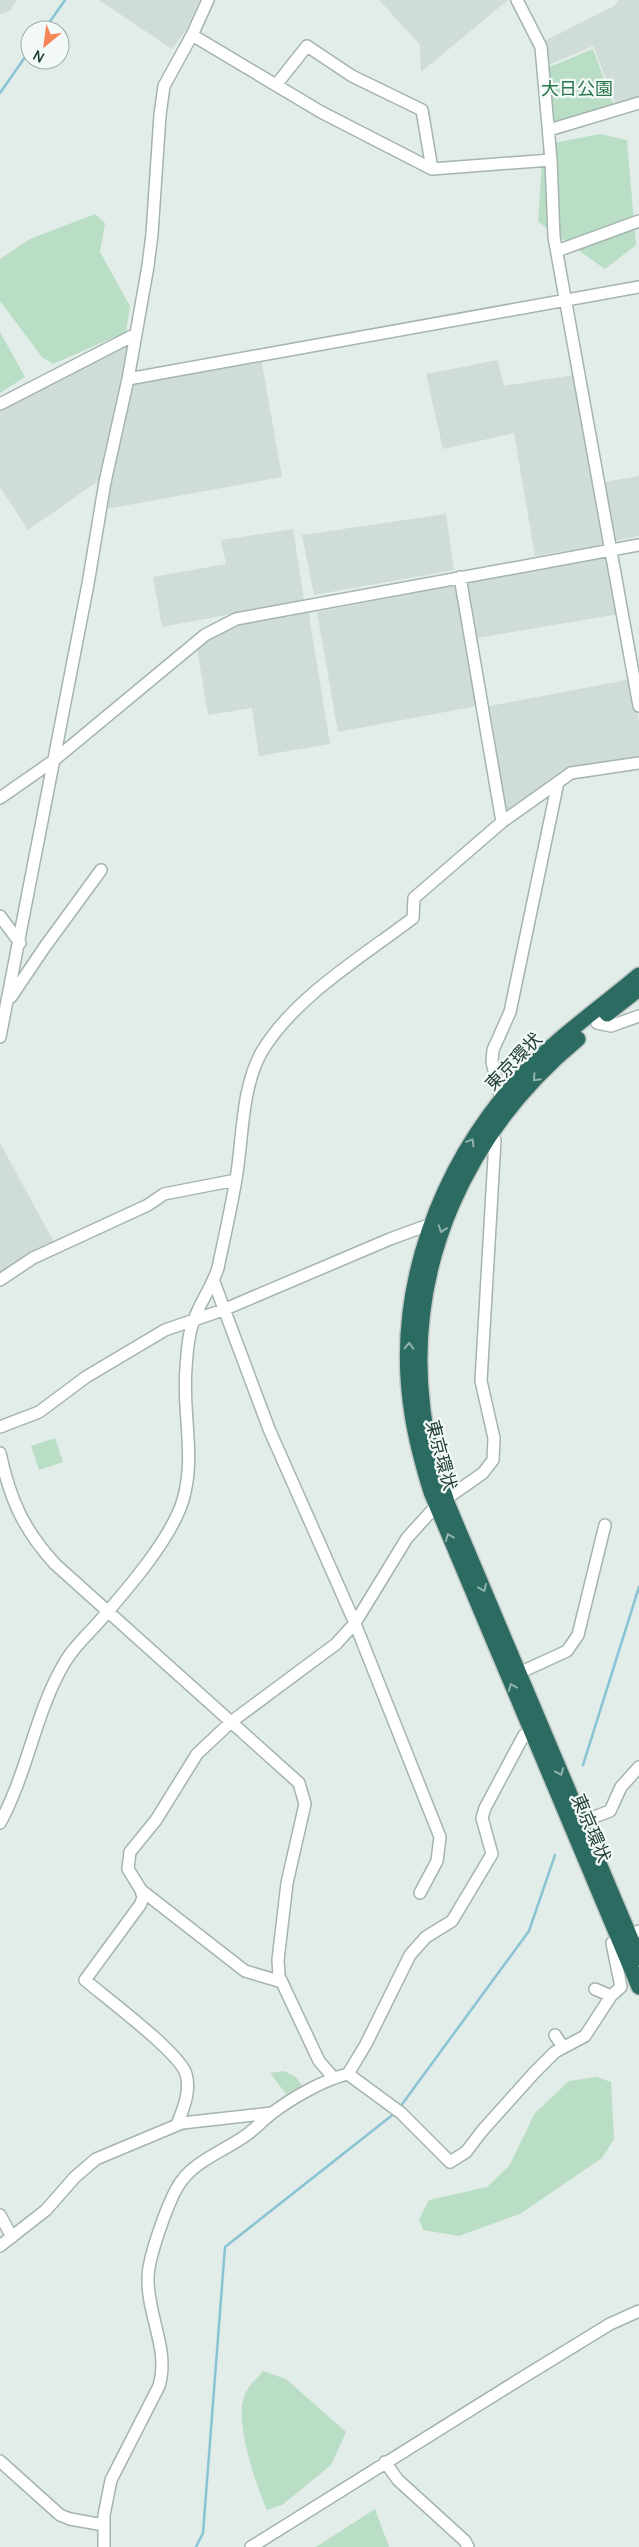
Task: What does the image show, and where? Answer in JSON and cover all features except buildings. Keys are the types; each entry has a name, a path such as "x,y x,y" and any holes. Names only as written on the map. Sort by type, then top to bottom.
{"highway":[{"name":"東京環状","path":"639,975 548,1050 524,1073 486,1118 458,1164 431,1224 416,1281 409,1329 408,1376 418,1446 536,1729 630,1935 639,1987"},
{"name":"東京環状","path":"639,989 551,1062 506,1111 490,1133 450,1204 427,1284 419,1371 429,1446 441,1502 519,1672 536,1729 581,1822 639,1958"}],"street":[{"path":"0,1037 20,943 88,584 105,482 136,334 152,234 161,100 171,70 192,35 208,0"},
{"path":"517,0 541,47 557,251 639,706"},
{"path":"192,35 321,112 432,169 551,160"},
{"path":"276,85 307,46 352,76 422,110 432,169"},
{"path":"549,130 639,103"},
{"path":"557,251 639,221"},
{"path":"128,379 639,287"},
{"path":"0,404 136,334"},
{"path":"0,798 54,761 219,626 236,619 639,545"},
{"path":"460,577 502,822"},
{"path":"0,1824 21,1777 52,1685 66,1660 137,1578 172,1524 183,1502 190,1467 186,1370 193,1320 214,1282 236,1180 246,1101 261,1055 291,1014 314,993 413,918 414,898 502,822 571,773 639,763"},
{"path":"501,1100 492,1062 493,1050 510,1012 558,782"},
{"path":"5,1012 44,948 101,870"},
{"path":"0,916 20,943"},
{"path":"597,1023 610,1026 639,1016"},
{"path":"282,1982 245,1971 142,1890 128,1869 130,1852 156,1820 197,1754 231,1722 324,1655 355,1623 397,1551 441,1502 490,1466 495,1452 494,1438 481,1381 495,1140 490,1133"},
{"path":"0,1280 33,1258 148,1205 164,1194 236,1180"},
{"path":"0,1427 39,1412 86,1378 165,1330 223,1310 390,1238 431,1224"},
{"path":"214,1282 269,1429 355,1623 440,1838 437,1862 420,1892"},
{"path":"0,1453 8,1484 22,1522 37,1544 108,1611 300,1783 304,1795 304,1816 287,1883 278,1960 282,1982 319,2061 333,2078"},
{"path":"519,1672 567,1650 578,1635 605,1525"},
{"path":"104,2547 104,2525 111,2480 159,2386 162,2375 161,2348 151,2307 148,2266 175,2193 182,2180 191,2170 246,2136 272,2113 333,2078 348,2074 366,2044 410,1955 426,1937 452,1921 492,1854 482,1818 483,1813 524,1735 536,1729"},
{"path":"581,1822 610,1811 621,1787 639,1767"},
{"path":"142,1890 143,1898 140,1905 85,1980 156,2039 186,2072 188,2092 177,2126"},
{"path":"348,2074 398,2110 450,2162 466,2152 482,2131 534,2073 563,2047 585,2036 611,1996 621,1987 612,1943 630,1935"},
{"path":"595,1990 611,1996"},
{"path":"556,2035 563,2047"},
{"path":"0,2246 46,2210 91,2162 177,2126 199,2120 235,2119 272,2113"},
{"path":"0,2215 12,2237"},
{"path":"251,2547 267,2543 385,2462 610,2324 639,2311"},
{"path":"0,2461 60,2515 70,2519 104,2525"},
{"path":"385,2462 398,2480 465,2541 468,2547"}],"shaded area":[{"path":"0,0 17,0 10,11 0,14"},
{"path":"99,0 200,0 186,30 172,49"},
{"path":"379,0 508,0 421,72 420,45"},
{"path":"619,0 639,0 639,100 617,107 593,46 546,66 543,42 614,6"},
{"path":"130,341 101,479 28,530 0,487 0,408 84,367"},
{"path":"261,358 282,477 106,509 131,381"},
{"path":"498,360 504,386 574,375 607,544 535,556 514,433 443,449 426,374"},
{"path":"639,476 639,536 614,541 604,482"},
{"path":"446,514 454,570 314,595 302,535"},
{"path":"293,529 304,600 162,627 153,577 226,564 221,540"},
{"path":"610,554 619,614 477,638 467,582"},
{"path":"457,585 477,706 338,732 317,612"},
{"path":"308,609 330,744 259,756 252,708 208,715 197,648 219,631 238,623"},
{"path":"632,679 639,723 639,758 567,769 504,814 485,707"},
{"path":"0,1143 55,1244 0,1276"}],"green space":[{"name":"大日公園","path":"593,49 615,109 559,124 551,119 547,68"},
{"path":"600,134 627,140 636,245 605,269 538,222 543,145"},
{"path":"95,214 105,223 100,252 130,306 126,332 53,364 42,357 0,301 0,259 30,239"},
{"path":"0,332 25,377 0,393"},
{"path":"55,1438 63,1462 39,1470 31,1446"},
{"path":"284,2071 296,2077 302,2086 286,2094 270,2073"},
{"path":"597,2077 611,2082 614,2139 602,2158 520,2214 459,2236 423,2230 419,2219 429,2200 487,2187 509,2166 535,2113 569,2081"},
{"path":"263,2371 286,2379 346,2432 331,2465 282,2505 267,2510 247,2451 242,2417 242,2403 246,2392"},
{"path":"375,2509 389,2547 316,2547"}],"waterway":[{"path":"51,20 65,0"},
{"path":"0,93 20,64"},
{"path":"583,1765 639,1587"},
{"path":"400,2107 529,1931 555,1855"},
{"path":"196,2547 203,2533 225,2247 395,2113"}]}
